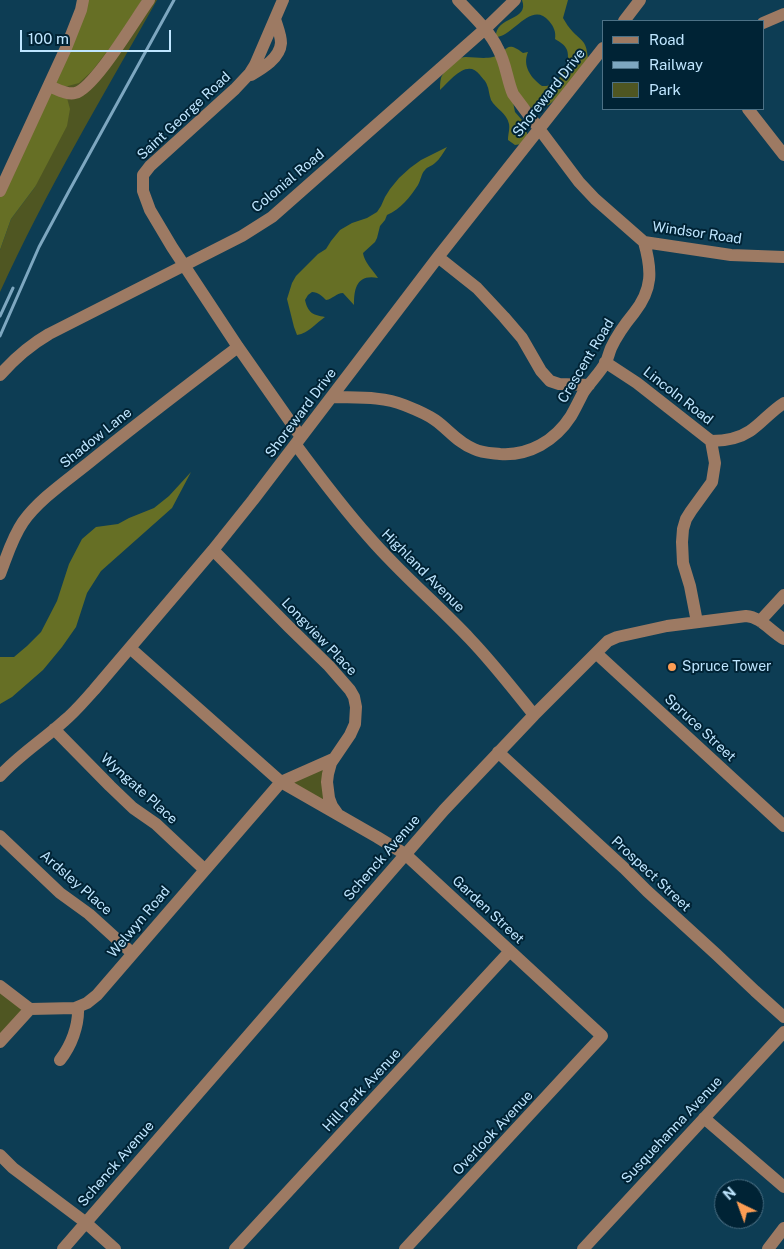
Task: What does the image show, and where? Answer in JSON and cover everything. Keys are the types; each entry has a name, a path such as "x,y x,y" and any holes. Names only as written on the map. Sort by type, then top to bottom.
{"street":[{"path":"0,191 5,165 49,86 66,48 83,0"},
{"path":"49,86 70,93 81,90 98,73 149,0"},
{"name":"Saint George Road","path":"143,175 150,166 245,79 255,65 283,0"},
{"name":"Windsor Road","path":"458,0 485,29 498,48 513,94 571,172 589,192 644,242 731,255 784,258"},
{"name":"Colonial Road","path":"0,374 17,357 49,334 242,236 272,217 485,29 515,0"},
{"path":"625,20 640,0"},
{"path":"764,23 784,14"},
{"name":"Shoreward Drive","path":"0,776 88,697 213,550 438,257 602,49"},
{"path":"749,110 782,149"},
{"name":"Highland Avenue","path":"143,175 143,191 150,210 172,247 335,497 369,538 410,581 472,640 534,715"},
{"name":"Crescent Road","path":"332,397 398,403 435,420 459,441 483,452 509,454 535,448 548,441 570,417 578,401 606,362 617,335 640,305 646,293 650,273 644,242"},
{"path":"438,257 478,288 522,338 541,371 550,381 559,384 589,385"},
{"name":"Shadow Lane","path":"0,574 15,535 32,511 152,412 238,348"},
{"name":"Lincoln Road","path":"606,362 637,383 711,441 732,439 750,431 775,408 784,403"},
{"path":"697,622 690,586 683,563 683,529 691,510 712,482 715,463 711,441"},
{"name":"Longview Place","path":"213,550 329,666 350,690 356,707 354,724 350,735 333,759"},
{"path":"784,595 760,621 784,639"},
{"name":"Schenck Avenue","path":"63,1249 449,804 608,641 617,637 667,626 697,622 746,616 760,621"},
{"name":"Garden Street","path":"130,648 281,782 405,854 602,1036"},
{"name":"Spruce Street","path":"596,653 784,826"},
{"name":"Wyngate Place","path":"54,729 127,802 156,824 204,869"},
{"name":"Prospect Street","path":"498,752 784,1017"},
{"path":"281,782 333,759"},
{"name":"Garden Street","path":"333,759 328,774 328,792 332,806 343,818"},
{"name":"Welwyn Road","path":"78,1007 87,1003 97,994 281,782"},
{"name":"Ardsley Place","path":"0,836 60,893 89,914 132,953"},
{"name":"Hill Park Avenue","path":"235,1249 510,951"},
{"path":"0,986 30,1009 78,1007 76,1028 68,1048 60,1060"},
{"path":"0,1042 30,1009"},
{"name":"Susquehanna Avenue","path":"583,1249 784,1032"},
{"name":"Overlook Avenue","path":"405,1249 602,1036"},
{"path":"704,1118 784,1188"},
{"path":"0,1155 13,1168 85,1222 115,1249"},
{"path":"768,1249 784,1228"}],"green space":[{"path":"83,0 142,0 118,37 92,71 79,83 68,86 55,86 67,98 70,109 67,126 35,187 11,219 0,250 0,191"},
{"path":"142,0 157,0 36,217 0,292 0,250 11,219 35,187 54,85"},
{"path":"522,0 568,0 563,18 570,29 584,43 588,58 564,90 550,104 534,110 527,104 513,102 515,112 522,120 528,136 522,144 515,145 508,140 508,120 491,100 486,82 475,70 470,69 459,72 440,90 440,84 445,71 451,64 462,57 493,57 510,47 523,53 528,52 526,57 527,67 534,79 542,86 554,83 562,75 568,60 567,50 564,45 555,39 553,27 542,16 529,17 509,32 496,37 497,30 501,25 521,12 523,7"},
{"path":"447,147 437,161 427,168 418,185 401,206 387,215 380,226 375,242 363,253 367,263 378,278 371,277 361,280 356,288 354,305 343,293 326,300 318,293 312,292 305,300 309,311 325,317 309,330 297,335 287,299 296,276 318,254 326,249 340,230 377,212 390,189 410,168 421,160"},
{"path":"191,472 172,508 101,571 87,593 76,627 62,647 43,670 12,697 0,704 0,657 14,657 41,632 57,601 69,564 82,539 96,527 118,524 154,508 169,496"},
{"path":"333,759 332,806 281,782"},
{"path":"0,986 30,1009 0,1042"}],"railway":[{"path":"0,336 39,247 174,0"},
{"path":"0,316 13,288"}],"place":[{"name":"Spruce Tower","path":"672,667"}]}
